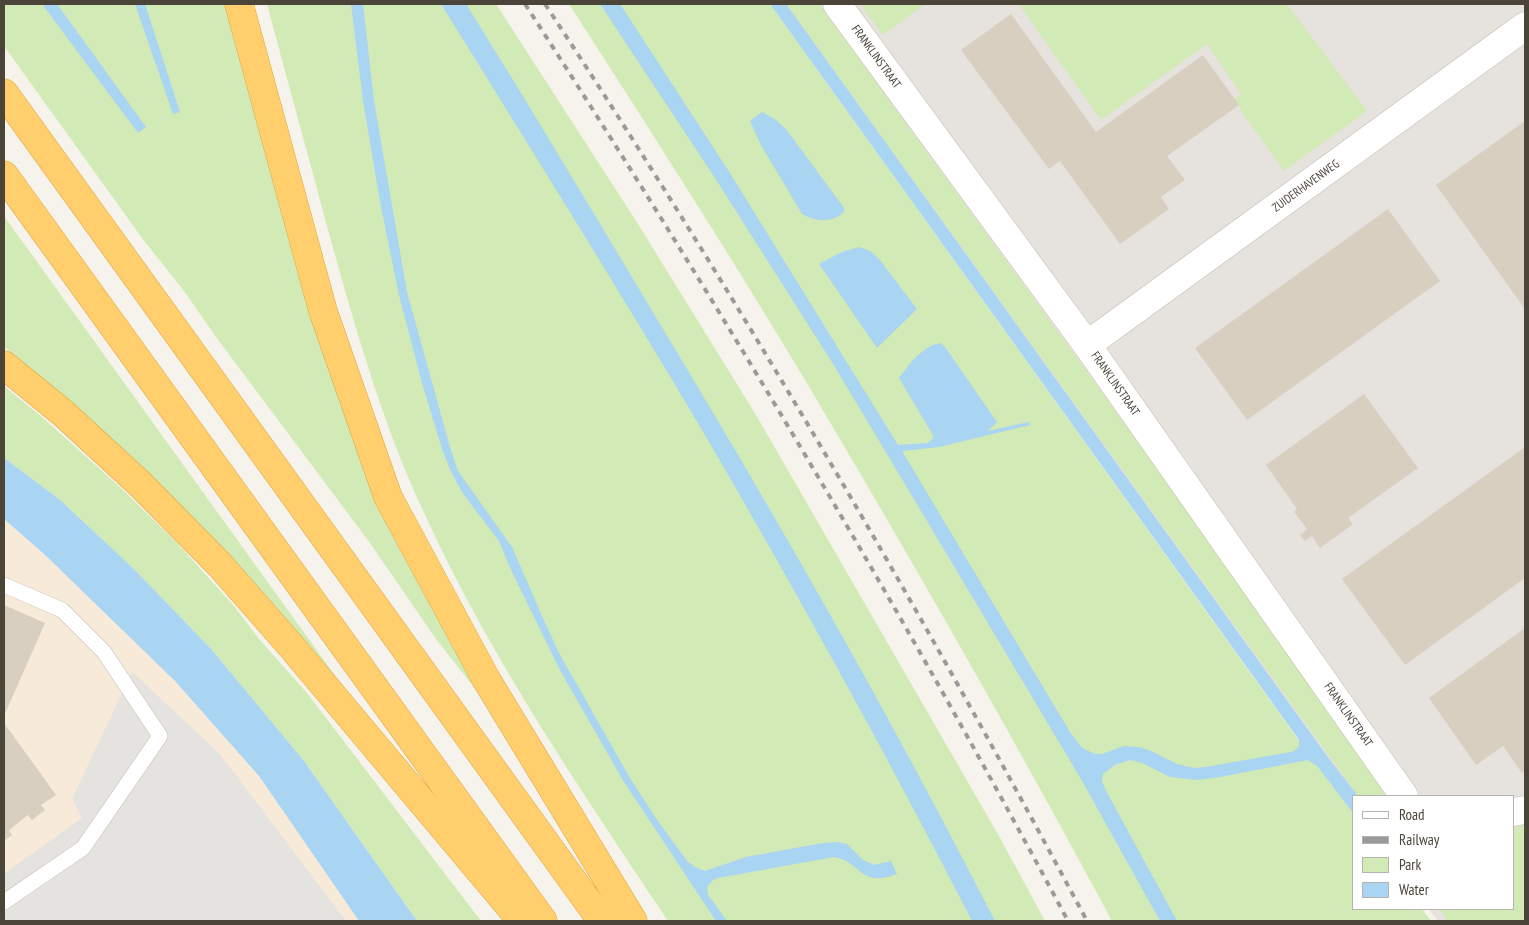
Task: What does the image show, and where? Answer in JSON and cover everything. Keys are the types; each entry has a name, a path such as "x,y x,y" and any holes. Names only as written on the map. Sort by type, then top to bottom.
{"highway":[{"path":"239,4 323,311 388,497 486,679 633,921"},
{"path":"4,93 602,921"},
{"path":"4,175 543,921"},
{"path":"4,365 64,414 140,484 219,564 291,646 522,921"}],"street":[{"name":"FRANKLINSTRAAT","path":"837,4 1087,345 1403,795"},
{"name":"ZUIDERHAVENWEG","path":"1087,345 1525,26"}],"lane":[{"path":"4,585 62,610 104,652 160,736 83,848 4,902"}],"shaded area":[{"path":"776,4 1525,4 1525,921 1438,921 1430,910 1514,910 1514,795 1352,795"},
{"path":"4,519 43,553 175,681 259,776 359,921 4,921"},
{"path":"132,672 219,753 346,921 4,921 4,874 82,818 72,799"}],"green space":[{"path":"4,4 230,4 314,307 487,704 436,639 370,543 216,337 184,291 142,238 4,46"},
{"path":"267,4 496,4 638,224 756,415 999,836 1045,921 668,921 571,774 509,674 452,570 410,481 395,445 357,333"},
{"path":"569,4 770,4 1317,766 1352,812 1352,910 1423,910 1431,921 1112,921 963,652 886,518 779,337"},
{"path":"786,4 819,4 1395,795 1357,795"},
{"path":"860,4 925,4 883,35"},
{"path":"1021,4 1287,4 1367,111 1284,171 1242,112 1235,99 1241,94 1207,44 1101,120 1020,6"},
{"path":"4,216 344,688 63,396 4,347"},
{"path":"4,386 42,417 122,489 178,544 234,606 259,639 307,693 481,921 417,921 304,761 212,650 134,569 59,499 4,458"},
{"path":"1525,821 1525,921 1448,921 1440,910 1514,910 1514,823"}],"water":[{"path":"42,4 57,4 146,127 138,133"},
{"path":"135,4 145,4 180,112 173,114"},
{"path":"351,4 363,4 374,101 407,292 458,471 512,547 559,653 630,778 687,861 705,871 746,857 838,842 847,844 863,860 874,865 891,861 897,874 884,878 875,878 862,873 844,860 834,857 718,878 713,880 707,887 708,895 727,921 716,921 624,782 561,672 511,570 499,541 464,495 452,474 442,449 422,383 399,295 381,207 363,101"},
{"path":"441,4 466,4 558,154 739,456 827,610 913,764 995,921 972,921 843,679 708,440"},
{"path":"600,4 620,4 728,170 898,445 928,443 934,437 899,378 922,352 940,343 945,347 997,422 988,431 1029,422 1030,425 939,447 902,451 1070,732 1082,748 1095,754 1102,754 1124,746 1138,747 1149,750 1177,764 1194,768 1291,752 1298,748 1299,740 770,4 786,4 1327,756 1357,795 1352,795 1352,812 1317,766 1308,760 1197,780 1170,777 1142,763 1130,760 1115,765 1103,774 1102,781 1105,789 1177,921 1160,921 1081,779 835,367 715,178"},
{"path":"762,112 776,120 786,129 844,208 844,212 839,216 829,220 818,220 802,214 761,145 750,121"},
{"path":"859,247 870,251 879,259 917,309 877,348 819,264 842,252"},
{"path":"4,458 59,499 134,569 212,650 304,761 417,921 359,921 259,776 175,681 43,553 4,519"}],"building":[{"path":"1011,14 1096,132 1203,55 1239,105 1167,156 1185,180 1161,197 1169,209 1120,244 1060,161 1049,169 961,50"},
{"path":"1525,121 1525,309 1436,185"},
{"path":"1388,209 1440,281 1247,420 1195,348"},
{"path":"1364,394 1418,468 1348,518 1353,524 1320,548 1312,536 1305,541 1300,535 1307,529 1294,512 1297,509 1266,465"},
{"path":"1525,447 1525,578 1405,665 1342,579"},
{"path":"4,605 45,623 4,716"},
{"path":"1525,628 1525,770 1522,773 1503,746 1476,765 1429,698"},
{"path":"4,723 56,795 41,805 45,810 32,820 28,815 9,830 12,835 4,841"}],"railway":[{"path":"525,4 668,229 806,457 940,688 1068,921"},
{"path":"545,4 688,228 894,571 1087,921"}]}
